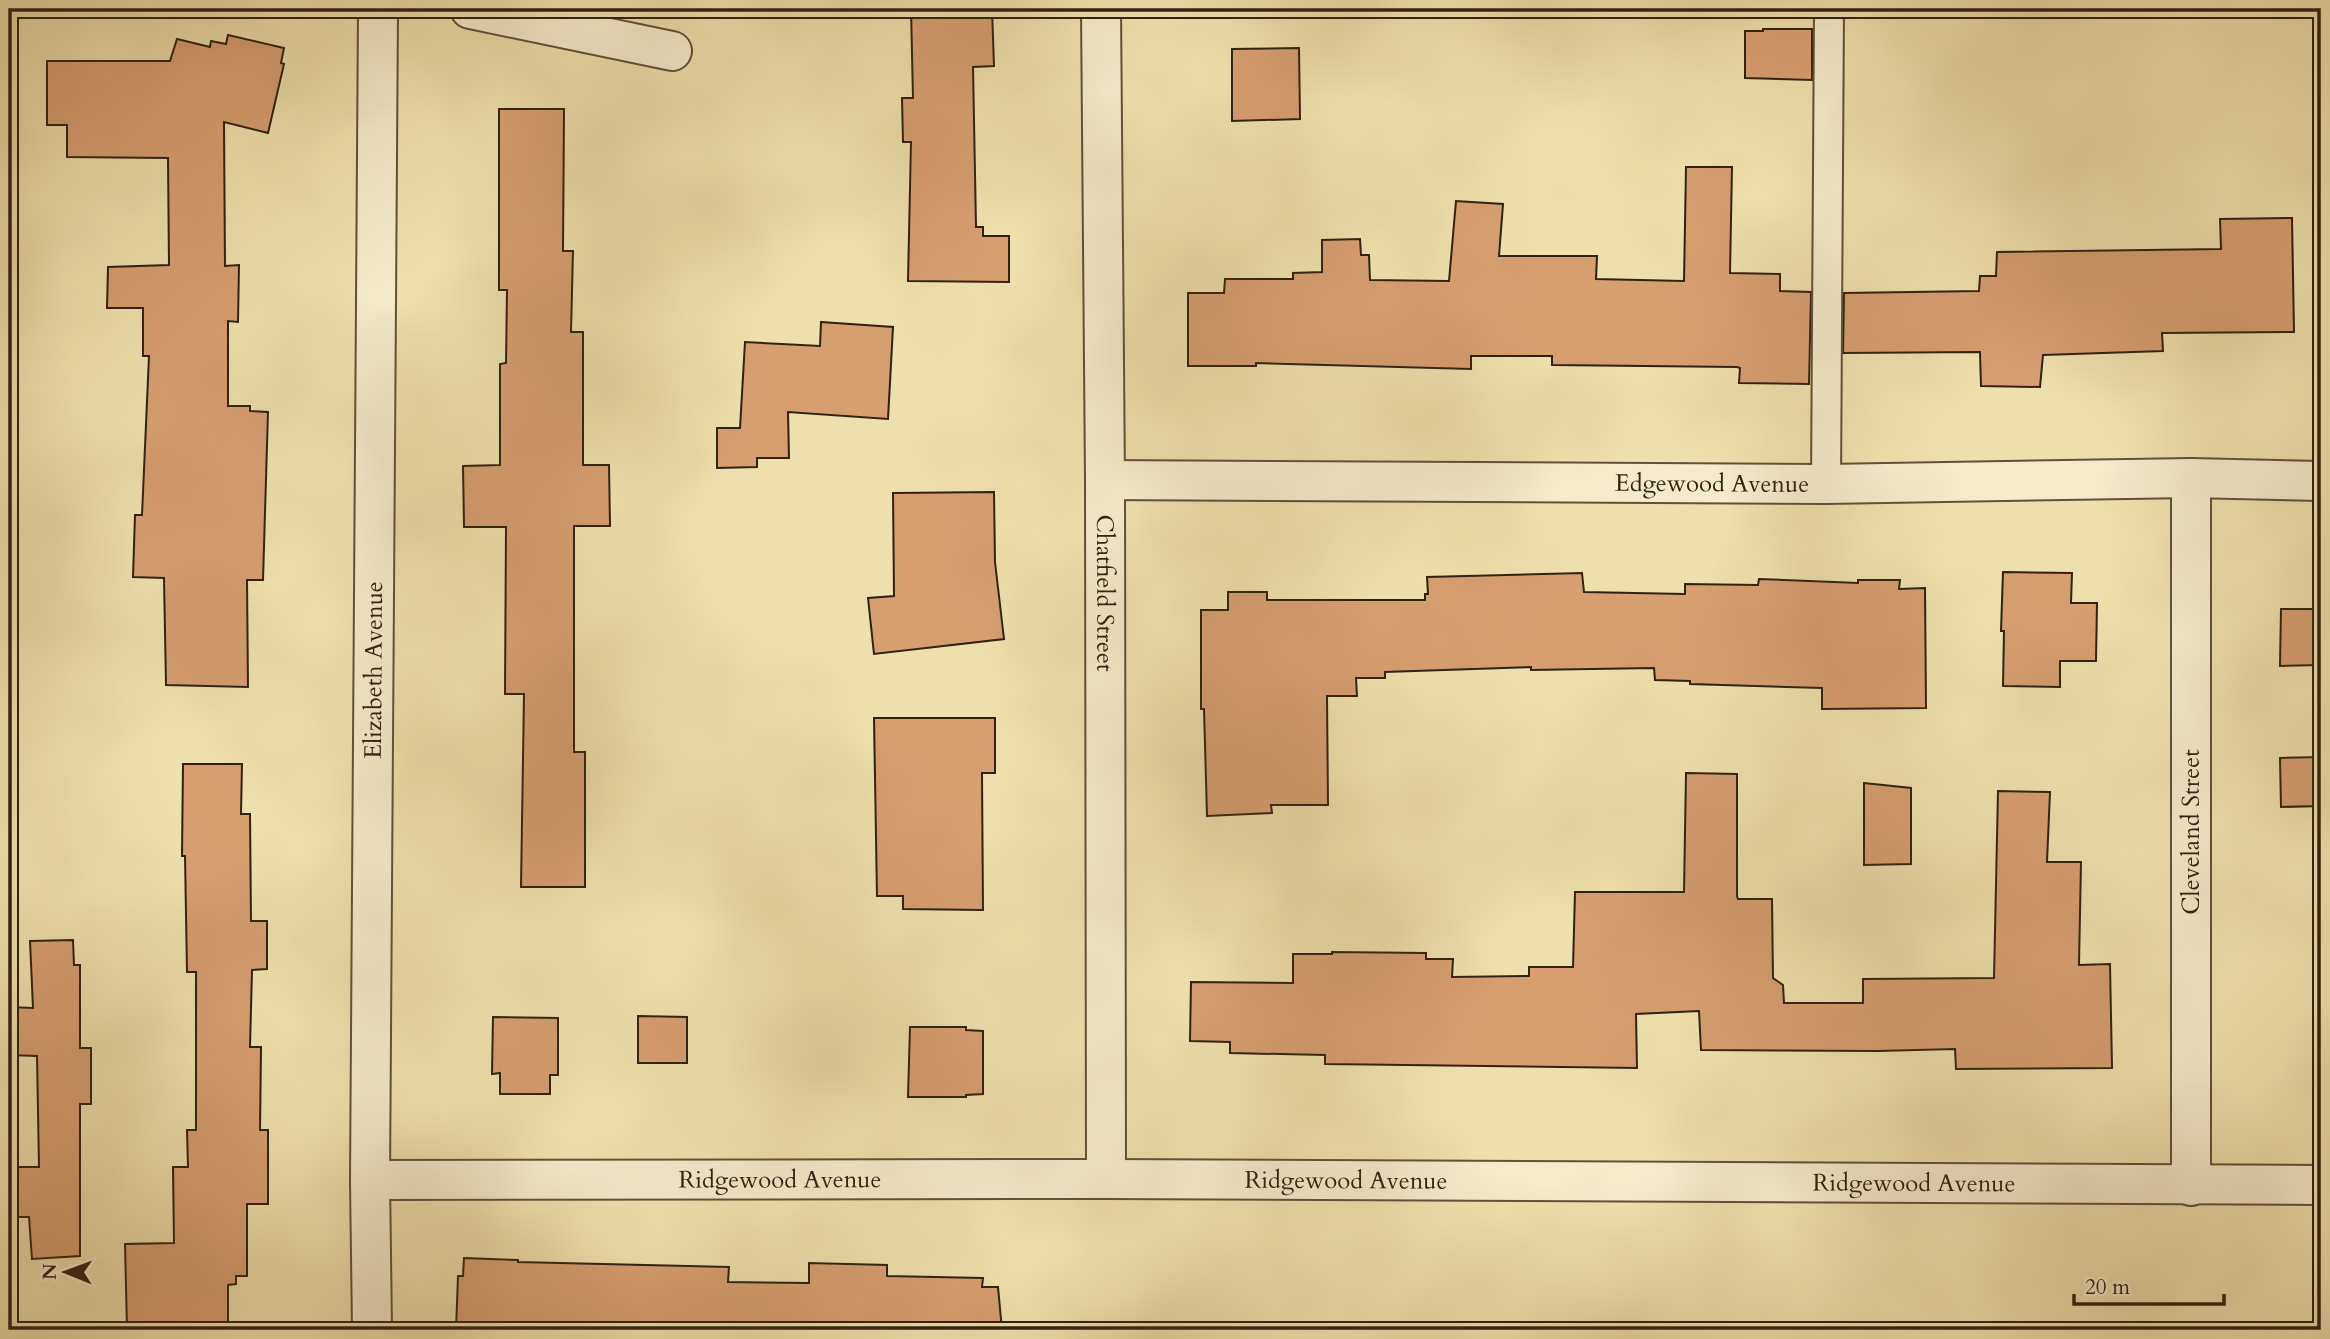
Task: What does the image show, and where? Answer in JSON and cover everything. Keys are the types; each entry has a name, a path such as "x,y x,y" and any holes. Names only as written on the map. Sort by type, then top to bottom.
{"street":[{"name":"Elizabeth Avenue","path":"372,1330 370,1180 378,9"},
{"path":"470,9 672,51"},
{"name":"Chatfield Street","path":"1101,9 1106,1180"},
{"name":"Edgewood Avenue","path":"1105,480 1826,484 2191,478 2321,481"},
{"name":"Cleveland Street","path":"2191,478 2191,1186"},
{"name":"Ridgewood Avenue","path":"370,1180 2321,1185"}],"lane":[{"path":"1826,484 1829,9"}],"building":[{"path":"911,9 992,9 994,66 973,67 976,227 983,227 983,236 1009,236 1009,282 908,281 911,142 903,142 902,98 913,98"},
{"path":"1812,29 1812,80 1745,78 1745,31"},
{"path":"228,35 284,48 281,63 284,64 268,133 224,122 225,266 239,265 238,322 228,321 228,406 250,406 250,411 268,412 263,580 247,580 248,687 166,685 164,578 133,577 135,515 142,515 149,356 143,356 143,308 107,308 108,267 169,265 168,158 67,157 67,125 47,125 47,61 170,61 177,39 210,47 211,41 226,44"},
{"path":"1299,48 1300,119 1232,121 1232,49"},
{"path":"499,109 564,109 563,251 573,251 571,332 583,332 583,465 609,465 610,526 574,526 574,752 585,752 585,887 521,887 524,694 505,694 506,527 464,527 463,466 500,465 500,364 506,363 507,290 499,290"},
{"path":"1686,167 1732,167 1730,273 1780,274 1780,291 1811,292 1809,384 1739,383 1740,368 1737,367 1552,365 1552,356 1471,356 1471,369 1256,363 1256,366 1188,366 1188,293 1224,293 1225,279 1293,279 1293,273 1322,272 1322,240 1360,239 1361,255 1369,255 1370,280 1449,281 1456,201 1503,204 1499,256 1597,256 1596,279 1684,281"},
{"path":"2292,218 2294,332 2162,333 2163,351 2043,355 2040,387 1981,386 1980,352 1843,353 1844,293 1979,291 1980,276 1996,276 1997,252 2221,249 2220,219"},
{"path":"821,322 893,327 888,419 788,412 789,458 757,458 757,467 717,468 717,428 740,428 745,342 820,346"},
{"path":"994,492 995,562 1004,639 874,654 868,598 894,596 893,493"},
{"path":"2003,572 2072,573 2071,603 2097,603 2096,661 2060,661 2060,687 2003,686"},
{"path":"1582,573 1584,592 1685,594 1685,584 1758,585 1759,579 1858,583 1858,580 1900,580 1899,589 1925,588 1926,708 1822,709 1822,688 1690,684 1690,681 1655,680 1654,668 1531,670 1531,667 1385,672 1385,678 1356,678 1357,696 1327,696 1328,805 1271,805 1272,813 1207,816 1204,709 1201,709 1201,610 1228,610 1228,592 1267,592 1267,600 1425,600 1425,594 1428,594 1427,577"},
{"path":"2281,609 2321,609 2321,665 2280,666"},
{"path":"874,718 995,718 995,773 982,773 983,910 903,909 903,896 877,896"},
{"path":"2321,757 2321,806 2281,807 2280,758"},
{"path":"183,764 242,764 241,814 250,814 251,921 267,921 267,969 252,970 250,1047 261,1047 260,1130 268,1130 268,1204 247,1204 247,1276 236,1276 236,1284 228,1285 228,1330 127,1329 125,1244 174,1243 173,1167 188,1167 187,1130 196,1130 196,972 187,972 185,856 182,856"},
{"path":"1686,773 1737,774 1737,896 1738,899 1772,899 1773,978 1783,985 1784,1003 1863,1003 1863,979 1994,978 1998,791 2050,792 2047,862 2081,862 2079,965 2110,964 2112,1068 1956,1069 1955,1049 1701,1050 1699,1011 1636,1014 1637,1068 1325,1064 1325,1055 1230,1053 1230,1042 1190,1041 1191,982 1293,983 1293,954 1426,953 1426,959 1453,959 1452,977 1529,976 1529,967 1573,967 1575,892 1684,892"},
{"path":"1864,783 1911,788 1911,864 1864,865"},
{"path":"73,940 74,965 80,965 80,1048 91,1048 91,1104 80,1104 80,1256 32,1259 29,1217 9,1217 9,1167 39,1167 37,1056 9,1055 9,1007 33,1008 30,941"},
{"path":"638,1016 687,1017 687,1063 638,1063"},
{"path":"493,1017 558,1018 558,1075 550,1075 550,1094 500,1094 500,1073 492,1074"},
{"path":"910,1027 966,1027 966,1030 983,1031 983,1094 966,1097 908,1097"},
{"path":"464,1258 518,1262 729,1267 728,1282 809,1283 809,1263 887,1265 887,1276 983,1278 982,1287 998,1287 1002,1330 456,1330 458,1276 463,1276"}]}
